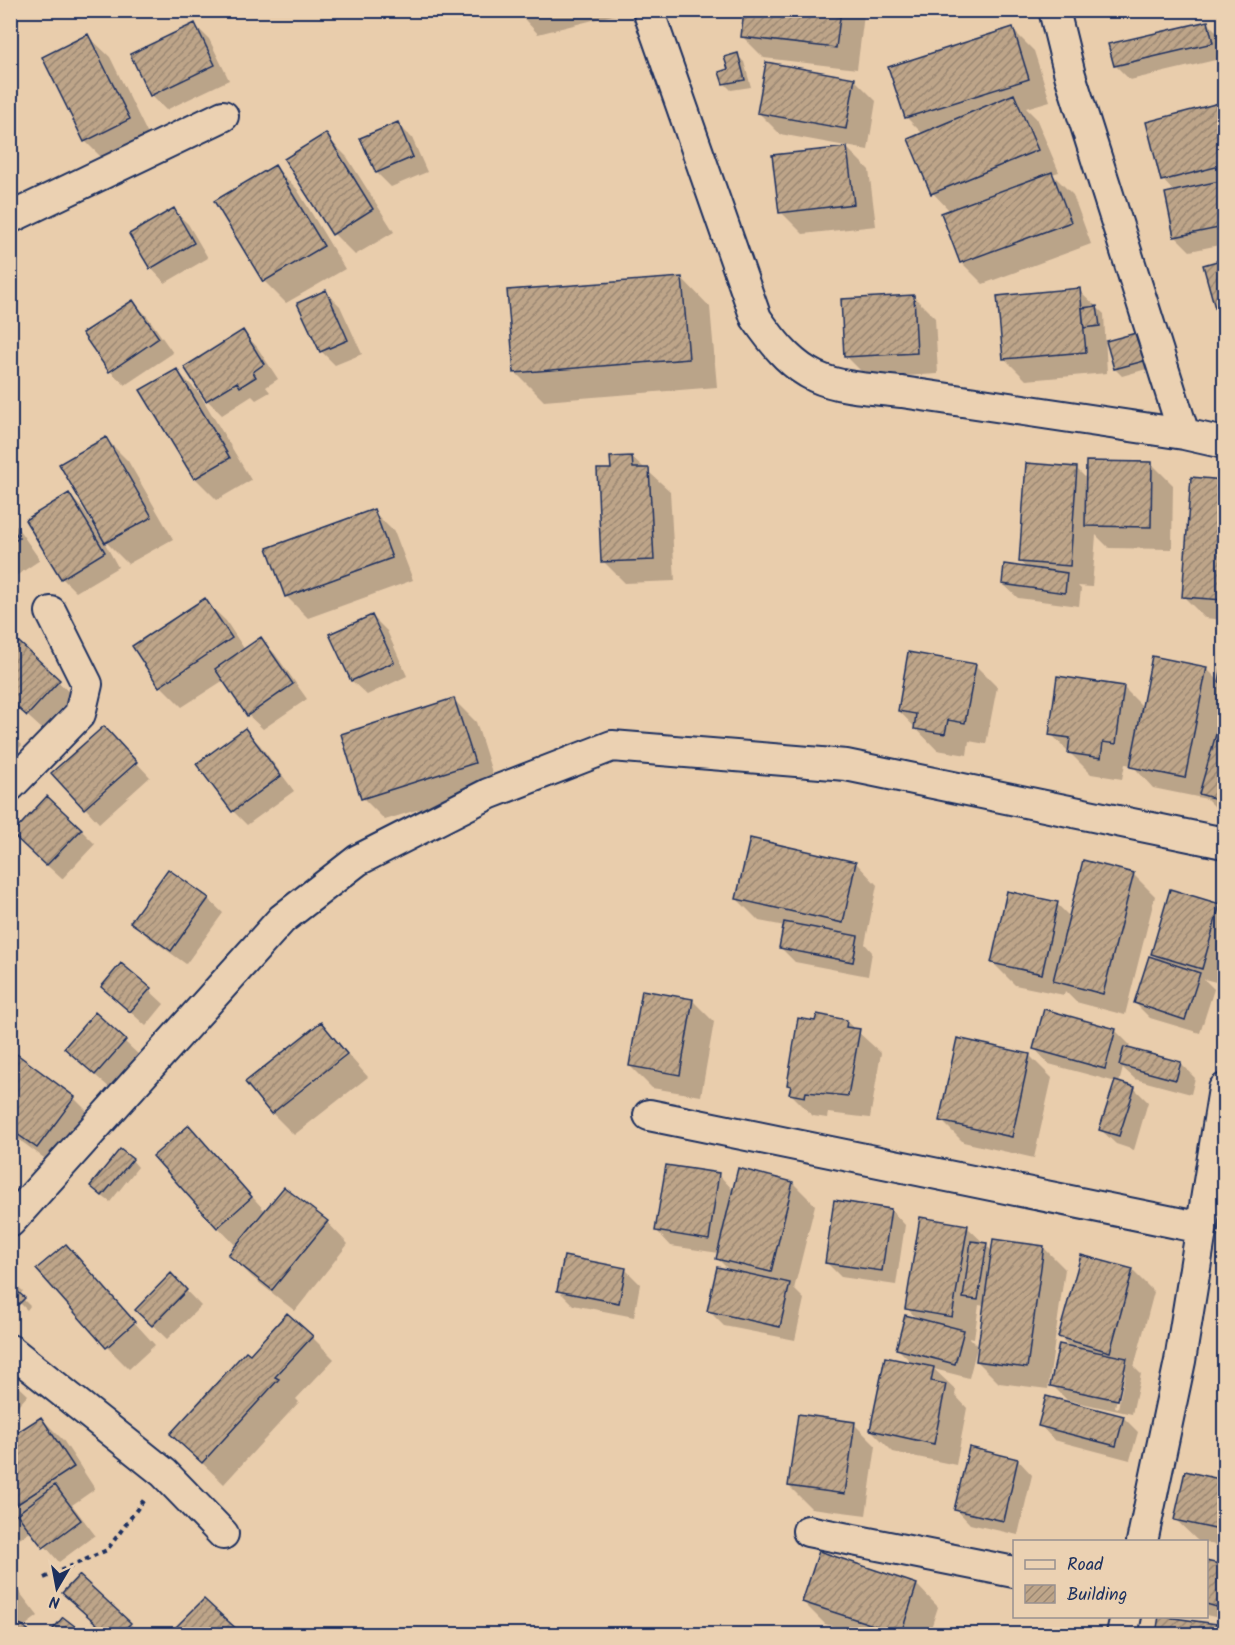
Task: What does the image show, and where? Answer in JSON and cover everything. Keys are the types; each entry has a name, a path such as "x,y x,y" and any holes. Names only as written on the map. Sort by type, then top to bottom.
{"street":[{"path":"648,10 756,318 777,348 798,367 820,380 859,388 1184,434 1224,443"},
{"path":"1054,10 1074,86 1184,434"},
{"path":"10,218 223,116"},
{"path":"10,786 80,714 87,684 51,612"},
{"path":"10,1222 282,920 358,860 488,794 612,746 846,765 1224,843"},
{"path":"1142,1540 1180,1361 1224,1089"},
{"path":"649,1115 1202,1228"},
{"path":"10,1350 164,1473 223,1534"},
{"path":"808,1531 1013,1572"},
{"path":"1122,1635 1126,1618"}],"path":[{"path":"44,1578 107,1550 164,1473"}],"building":[{"path":"744,10 841,10 836,48 741,37"},
{"path":"1208,21 1213,43 1114,66 1108,44"},
{"path":"195,23 215,65 150,96 130,54"},
{"path":"1013,27 1029,79 905,118 888,67"},
{"path":"88,34 130,119 84,142 42,57"},
{"path":"738,53 745,80 723,84 719,72 728,69 724,57"},
{"path":"766,62 855,78 846,129 757,113"},
{"path":"1014,94 1038,150 931,194 908,139"},
{"path":"1219,103 1224,125 1224,165 1161,181 1146,122"},
{"path":"398,122 413,157 376,173 360,138"},
{"path":"326,133 373,209 332,235 284,159"},
{"path":"847,147 854,204 779,213 772,155"},
{"path":"275,165 324,246 263,282 214,201"},
{"path":"1052,172 1071,222 960,263 941,213"},
{"path":"1224,180 1224,227 1174,237 1165,193"},
{"path":"174,208 194,243 150,269 129,234"},
{"path":"1224,259 1224,325 1220,326 1203,265"},
{"path":"682,277 689,359 514,373 507,290"},
{"path":"1080,288 1086,352 1003,359 997,296"},
{"path":"326,290 348,340 320,352 297,303"},
{"path":"914,295 917,353 844,357 841,299"},
{"path":"133,300 159,338 109,372 82,333"},
{"path":"1097,306 1100,326 1084,328 1082,308"},
{"path":"243,330 264,364 253,372 256,377 240,387 237,382 206,401 184,367"},
{"path":"1136,333 1144,361 1114,369 1106,341"},
{"path":"177,369 230,458 194,479 140,390"},
{"path":"106,437 152,517 105,543 59,464"},
{"path":"632,456 633,468 649,468 654,560 601,562 597,469 611,469 610,457"},
{"path":"1086,461 1152,462 1151,527 1085,526"},
{"path":"1026,463 1077,467 1070,566 1019,562"},
{"path":"1191,477 1224,480 1224,600 1182,597"},
{"path":"69,493 105,552 61,579 25,520"},
{"path":"374,509 392,558 285,597 267,548"},
{"path":"10,525 19,538 10,544"},
{"path":"1004,564 1067,573 1065,593 1002,584"},
{"path":"205,598 232,638 159,687 132,646"},
{"path":"372,615 394,662 351,681 329,634"},
{"path":"261,637 293,684 247,716 215,669"},
{"path":"19,642 60,680 27,716 10,701 10,651"},
{"path":"908,652 976,664 965,723 948,720 945,734 914,729 916,714 898,711"},
{"path":"1224,654 1224,683 1219,682"},
{"path":"1152,656 1207,667 1185,778 1130,767"},
{"path":"1057,676 1124,686 1116,744 1103,742 1101,758 1068,753 1070,738 1049,735"},
{"path":"454,698 475,763 361,799 341,734"},
{"path":"1220,720 1224,721 1224,801 1199,794"},
{"path":"104,726 137,762 84,809 51,773"},
{"path":"245,728 281,776 232,812 196,764"},
{"path":"47,796 82,829 46,866 12,834"},
{"path":"750,838 856,862 843,923 736,899"},
{"path":"1083,860 1134,873 1103,994 1053,981"},
{"path":"168,869 209,898 171,951 130,922"},
{"path":"1170,889 1220,904 1202,969 1151,954"},
{"path":"1007,891 1058,902 1042,974 991,963"},
{"path":"784,922 858,936 853,962 779,948"},
{"path":"1149,956 1200,973 1185,1020 1134,1003"},
{"path":"121,963 151,988 130,1012 101,987"},
{"path":"642,990 693,999 680,1075 629,1066"},
{"path":"1044,1009 1116,1029 1105,1069 1033,1049"},
{"path":"95,1012 126,1040 95,1075 64,1048"},
{"path":"817,1014 847,1020 846,1027 860,1029 848,1096 806,1092 805,1097 789,1094 791,1086 787,1085 798,1018 815,1021"},
{"path":"321,1022 347,1054 271,1114 245,1082"},
{"path":"957,1038 1030,1054 1012,1137 939,1121"},
{"path":"1124,1047 1181,1062 1176,1080 1119,1065"},
{"path":"10,1049 75,1097 37,1148 10,1129"},
{"path":"1115,1081 1135,1087 1119,1136 1099,1130"},
{"path":"189,1125 252,1197 217,1228 153,1156"},
{"path":"120,1149 133,1159 102,1196 90,1186"},
{"path":"666,1165 719,1173 709,1240 655,1231"},
{"path":"738,1168 793,1182 771,1272 716,1259"},
{"path":"284,1187 328,1221 272,1290 228,1255"},
{"path":"834,1200 891,1209 882,1271 825,1263"},
{"path":"920,1217 968,1225 952,1317 905,1309"},
{"path":"993,1239 1044,1246 1027,1368 976,1361"},
{"path":"971,1241 987,1243 978,1300 963,1298"},
{"path":"66,1244 135,1322 106,1348 36,1269"},
{"path":"1081,1255 1133,1269 1110,1352 1058,1337"},
{"path":"564,1256 626,1268 619,1303 557,1291"},
{"path":"717,1267 790,1283 780,1327 707,1311"},
{"path":"171,1273 187,1290 152,1326 135,1310"},
{"path":"18,1292 25,1298 19,1304 12,1297"},
{"path":"287,1313 313,1336 275,1377 279,1379 202,1463 170,1434 246,1351 250,1354"},
{"path":"905,1315 964,1330 955,1364 896,1349"},
{"path":"1224,1329 1224,1371 1217,1370"},
{"path":"1059,1344 1127,1358 1118,1400 1050,1386"},
{"path":"885,1357 934,1367 931,1381 946,1384 934,1444 870,1430"},
{"path":"1046,1396 1124,1416 1116,1446 1038,1426"},
{"path":"798,1414 855,1422 845,1494 788,1486"},
{"path":"41,1417 74,1467 10,1509 10,1437"},
{"path":"969,1447 1018,1459 1004,1521 954,1510"},
{"path":"1185,1471 1224,1480 1224,1531 1174,1520"},
{"path":"55,1485 81,1520 43,1548 17,1514"},
{"path":"819,1551 917,1584 901,1634 802,1602"},
{"path":"1208,1561 1224,1565 1224,1609 1208,1605"},
{"path":"79,1575 131,1623 120,1634 108,1634 62,1593"},
{"path":"204,1599 242,1634 169,1634"},
{"path":"63,1617 85,1634 49,1634"},
{"path":"1159,1618 1224,1625 1224,1634 1156,1634"},
{"path":"18,1623 32,1634 10,1634"}]}
